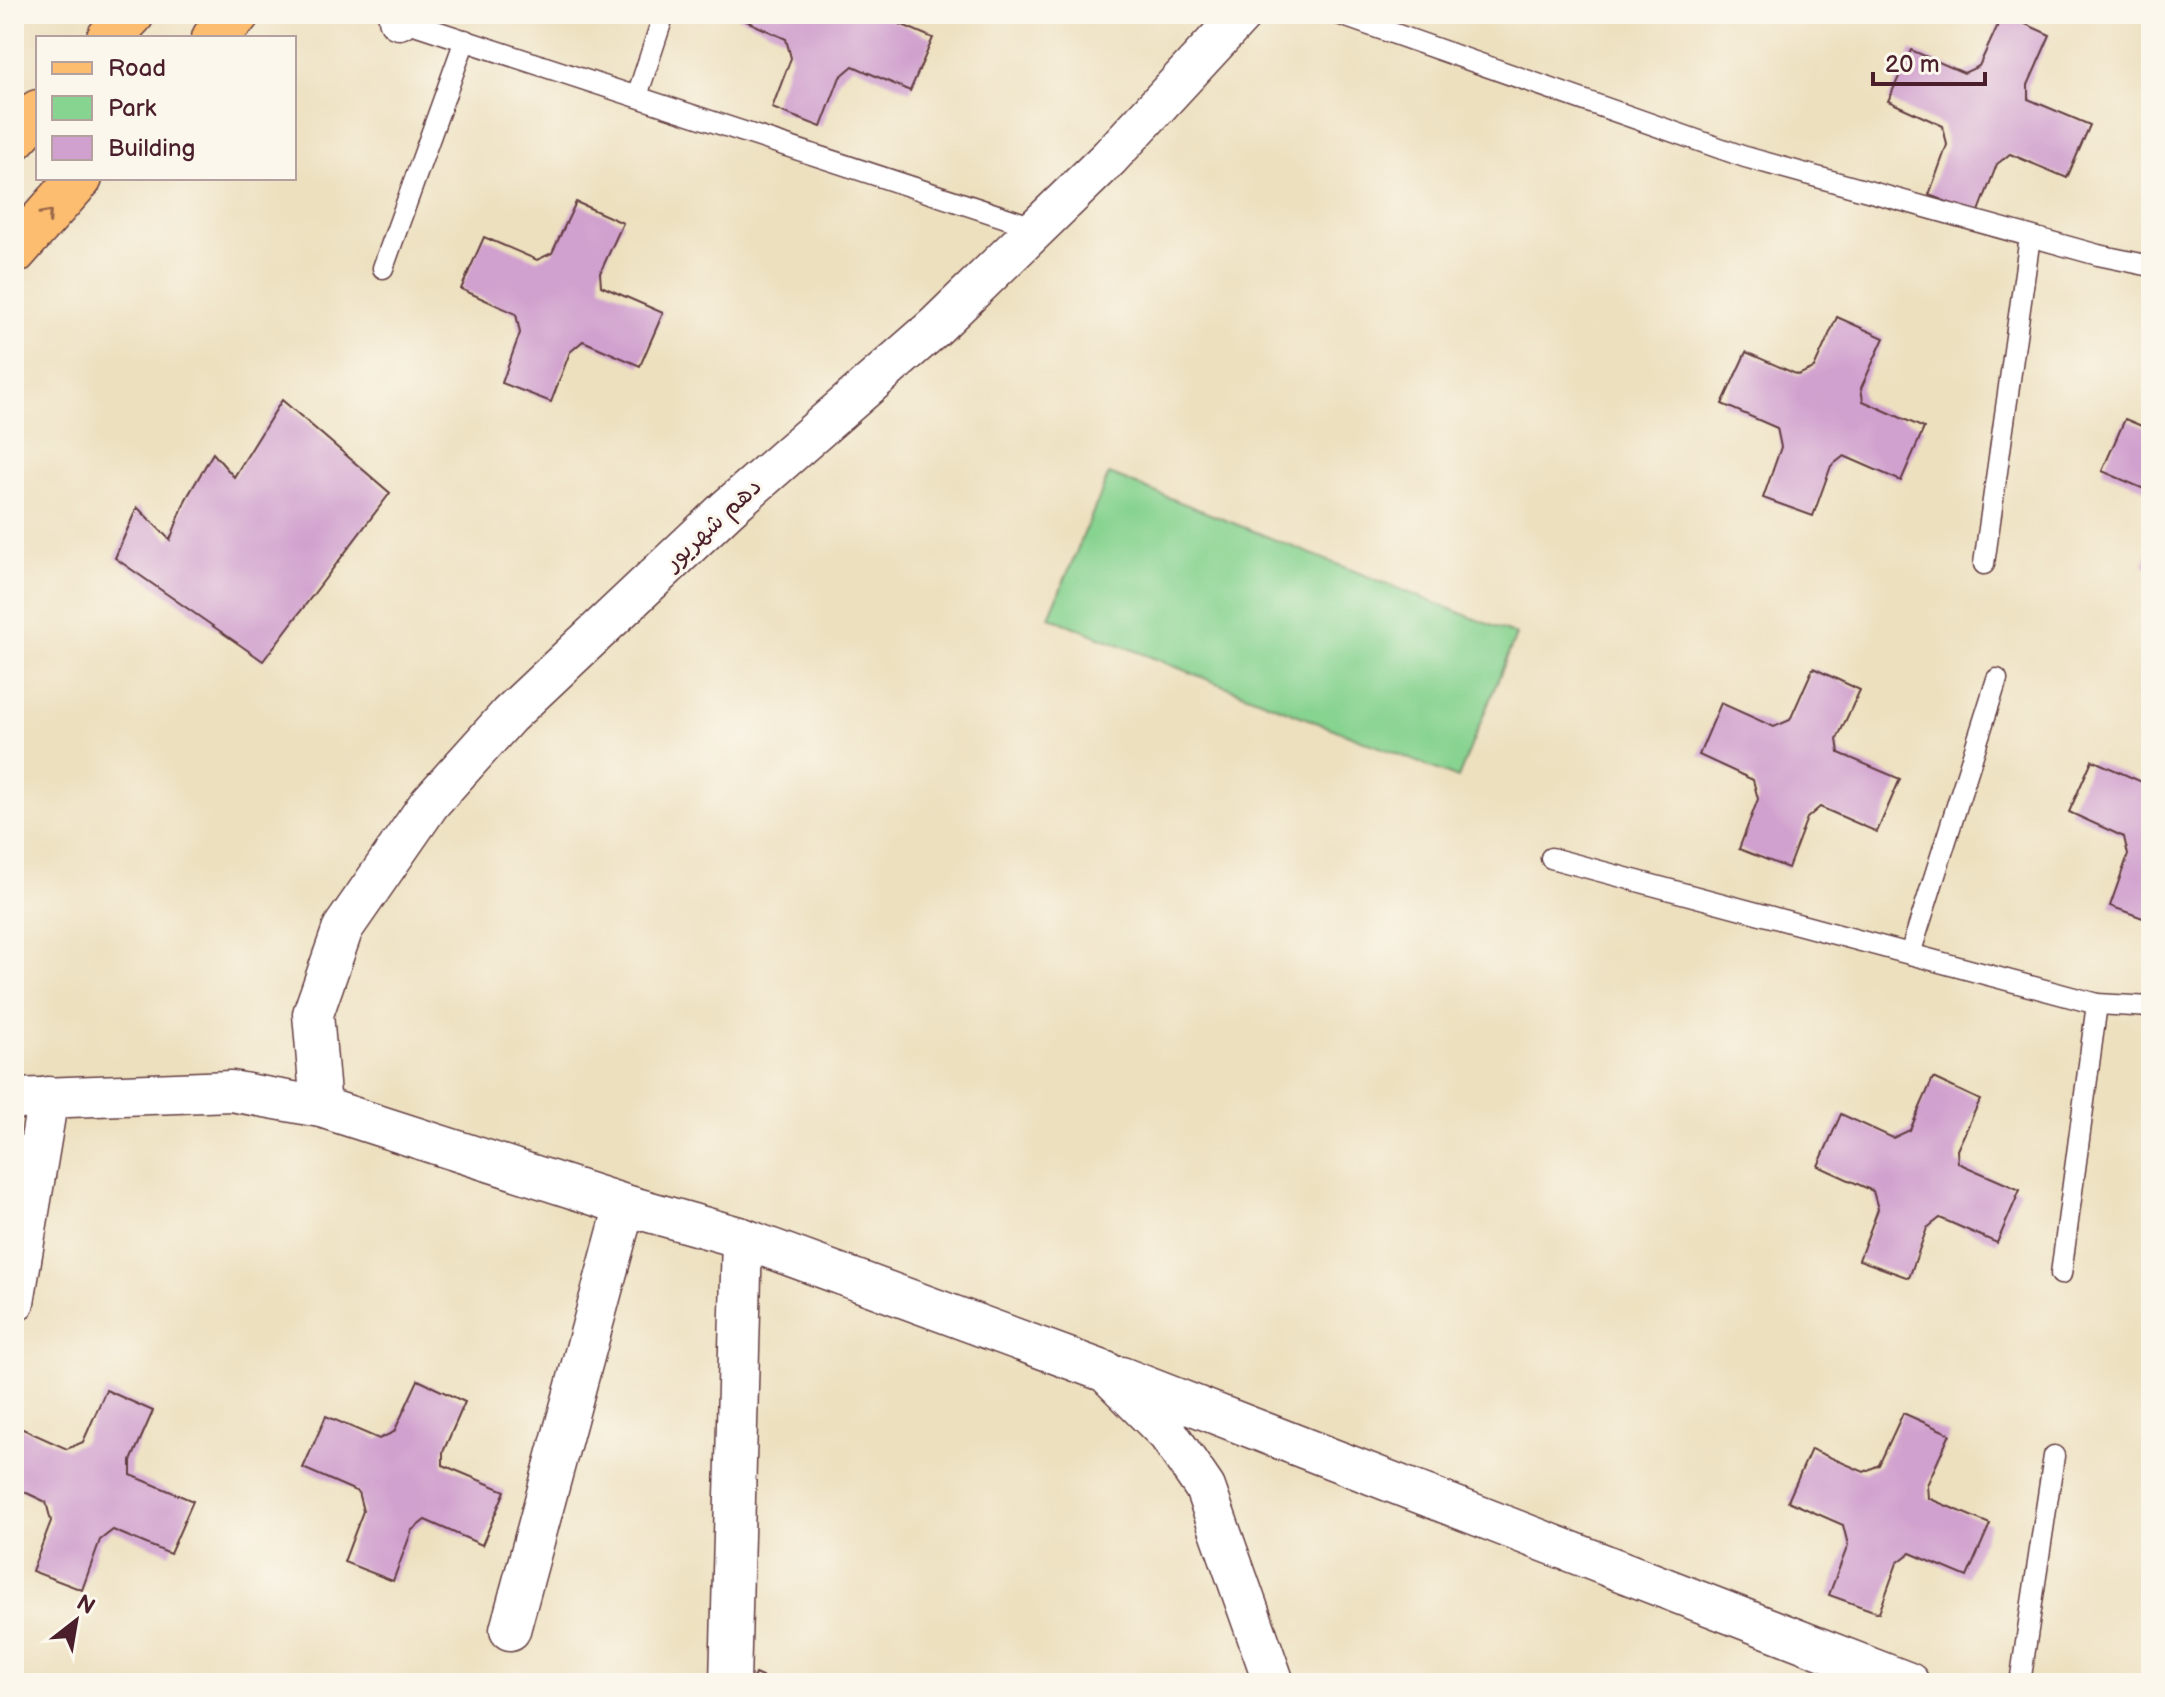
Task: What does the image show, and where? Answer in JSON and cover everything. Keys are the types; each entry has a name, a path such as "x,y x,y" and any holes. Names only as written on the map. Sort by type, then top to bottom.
{"main road":[{"path":"111,36 132,14"},
{"path":"216,36 237,14"},
{"path":"14,138 36,114"},
{"path":"14,252 78,180"}],"street":[{"name":"دهم شهریور","path":"321,1107 313,1014 343,928 429,804 509,715 727,509 935,327 1037,228 1109,158 1242,14"},
{"path":"14,1302 31,1098 231,1091 321,1107 625,1205 742,1238 1106,1372 1909,1683"},
{"path":"510,1630 625,1205"},
{"path":"730,1683 742,1238"},
{"path":"1106,1372 1168,1434 1205,1488 1274,1683"}],"lane":[{"path":"637,96 664,14"},
{"path":"1338,14 1745,157 2030,237 2151,266"},
{"path":"401,16 465,40 1037,228"},
{"path":"383,268 465,40"},
{"path":"1984,564 2030,237"},
{"path":"1910,954 1997,679"},
{"path":"1551,858 2097,1004 2151,1007"},
{"path":"2061,1274 2097,1004"},
{"path":"2020,1683 2054,1456"}],"green space":[{"path":"1109,474 1516,635 1458,778 1049,617"}],"building":[{"path":"731,14 877,14 933,38 910,91 853,66 840,77 821,127 772,108 791,58 786,39"},
{"path":"2003,14 2050,35 2028,85 2028,99 2090,125 2067,178 2010,154 1997,164 1978,214 1929,195 1947,145 1943,126 1888,101 1911,50 1964,73 1979,66"},
{"path":"576,202 623,223 600,273 601,286 663,313 640,366 583,341 570,352 551,402 502,383 520,333 516,314 461,289 484,237 537,260 552,253"},
{"path":"1837,317 1884,338 1861,388 1863,401 1924,428 1901,481 1844,456 1831,466 1813,516 1763,498 1781,447 1777,428 1722,404 1746,352 1798,375 1814,368"},
{"path":"282,400 390,493 263,661 115,558 137,507 170,540 186,499 213,453 234,477"},
{"path":"2125,419 2151,430 2151,492 2102,471"},
{"path":"2151,543 2151,568 2143,565"},
{"path":"1813,668 1860,690 1837,739 1839,753 1900,779 1877,832 1820,807 1807,818 1788,868 1739,849 1758,799 1753,780 1699,755 1721,703 1774,727 1790,720"},
{"path":"2092,760 2144,783 2151,780 2151,921 2110,906 2128,855 2124,837 2069,812"},
{"path":"1933,1078 1980,1100 1957,1150 1958,1163 2020,1190 1997,1243 1940,1218 1927,1228 1909,1278 1859,1260 1878,1209 1873,1191 1818,1166 1841,1114 1893,1138 1910,1130"},
{"path":"418,1380 465,1402 443,1452 443,1465 505,1491 482,1545 425,1520 412,1530 393,1581 344,1562 363,1511 358,1492 303,1468 326,1416 379,1439 394,1432"},
{"path":"106,1390 153,1411 131,1461 131,1475 193,1501 170,1554 113,1530 100,1540 82,1590 32,1571 51,1521 46,1502 14,1487 14,1425 67,1449 83,1442"},
{"path":"1903,1413 1950,1434 1927,1485 1928,1498 1990,1524 1967,1577 1910,1553 1897,1563 1879,1613 1829,1595 1848,1545 1843,1525 1788,1501 1811,1449 1864,1472 1879,1465"},
{"path":"755,1674 775,1683 751,1683"}]}
